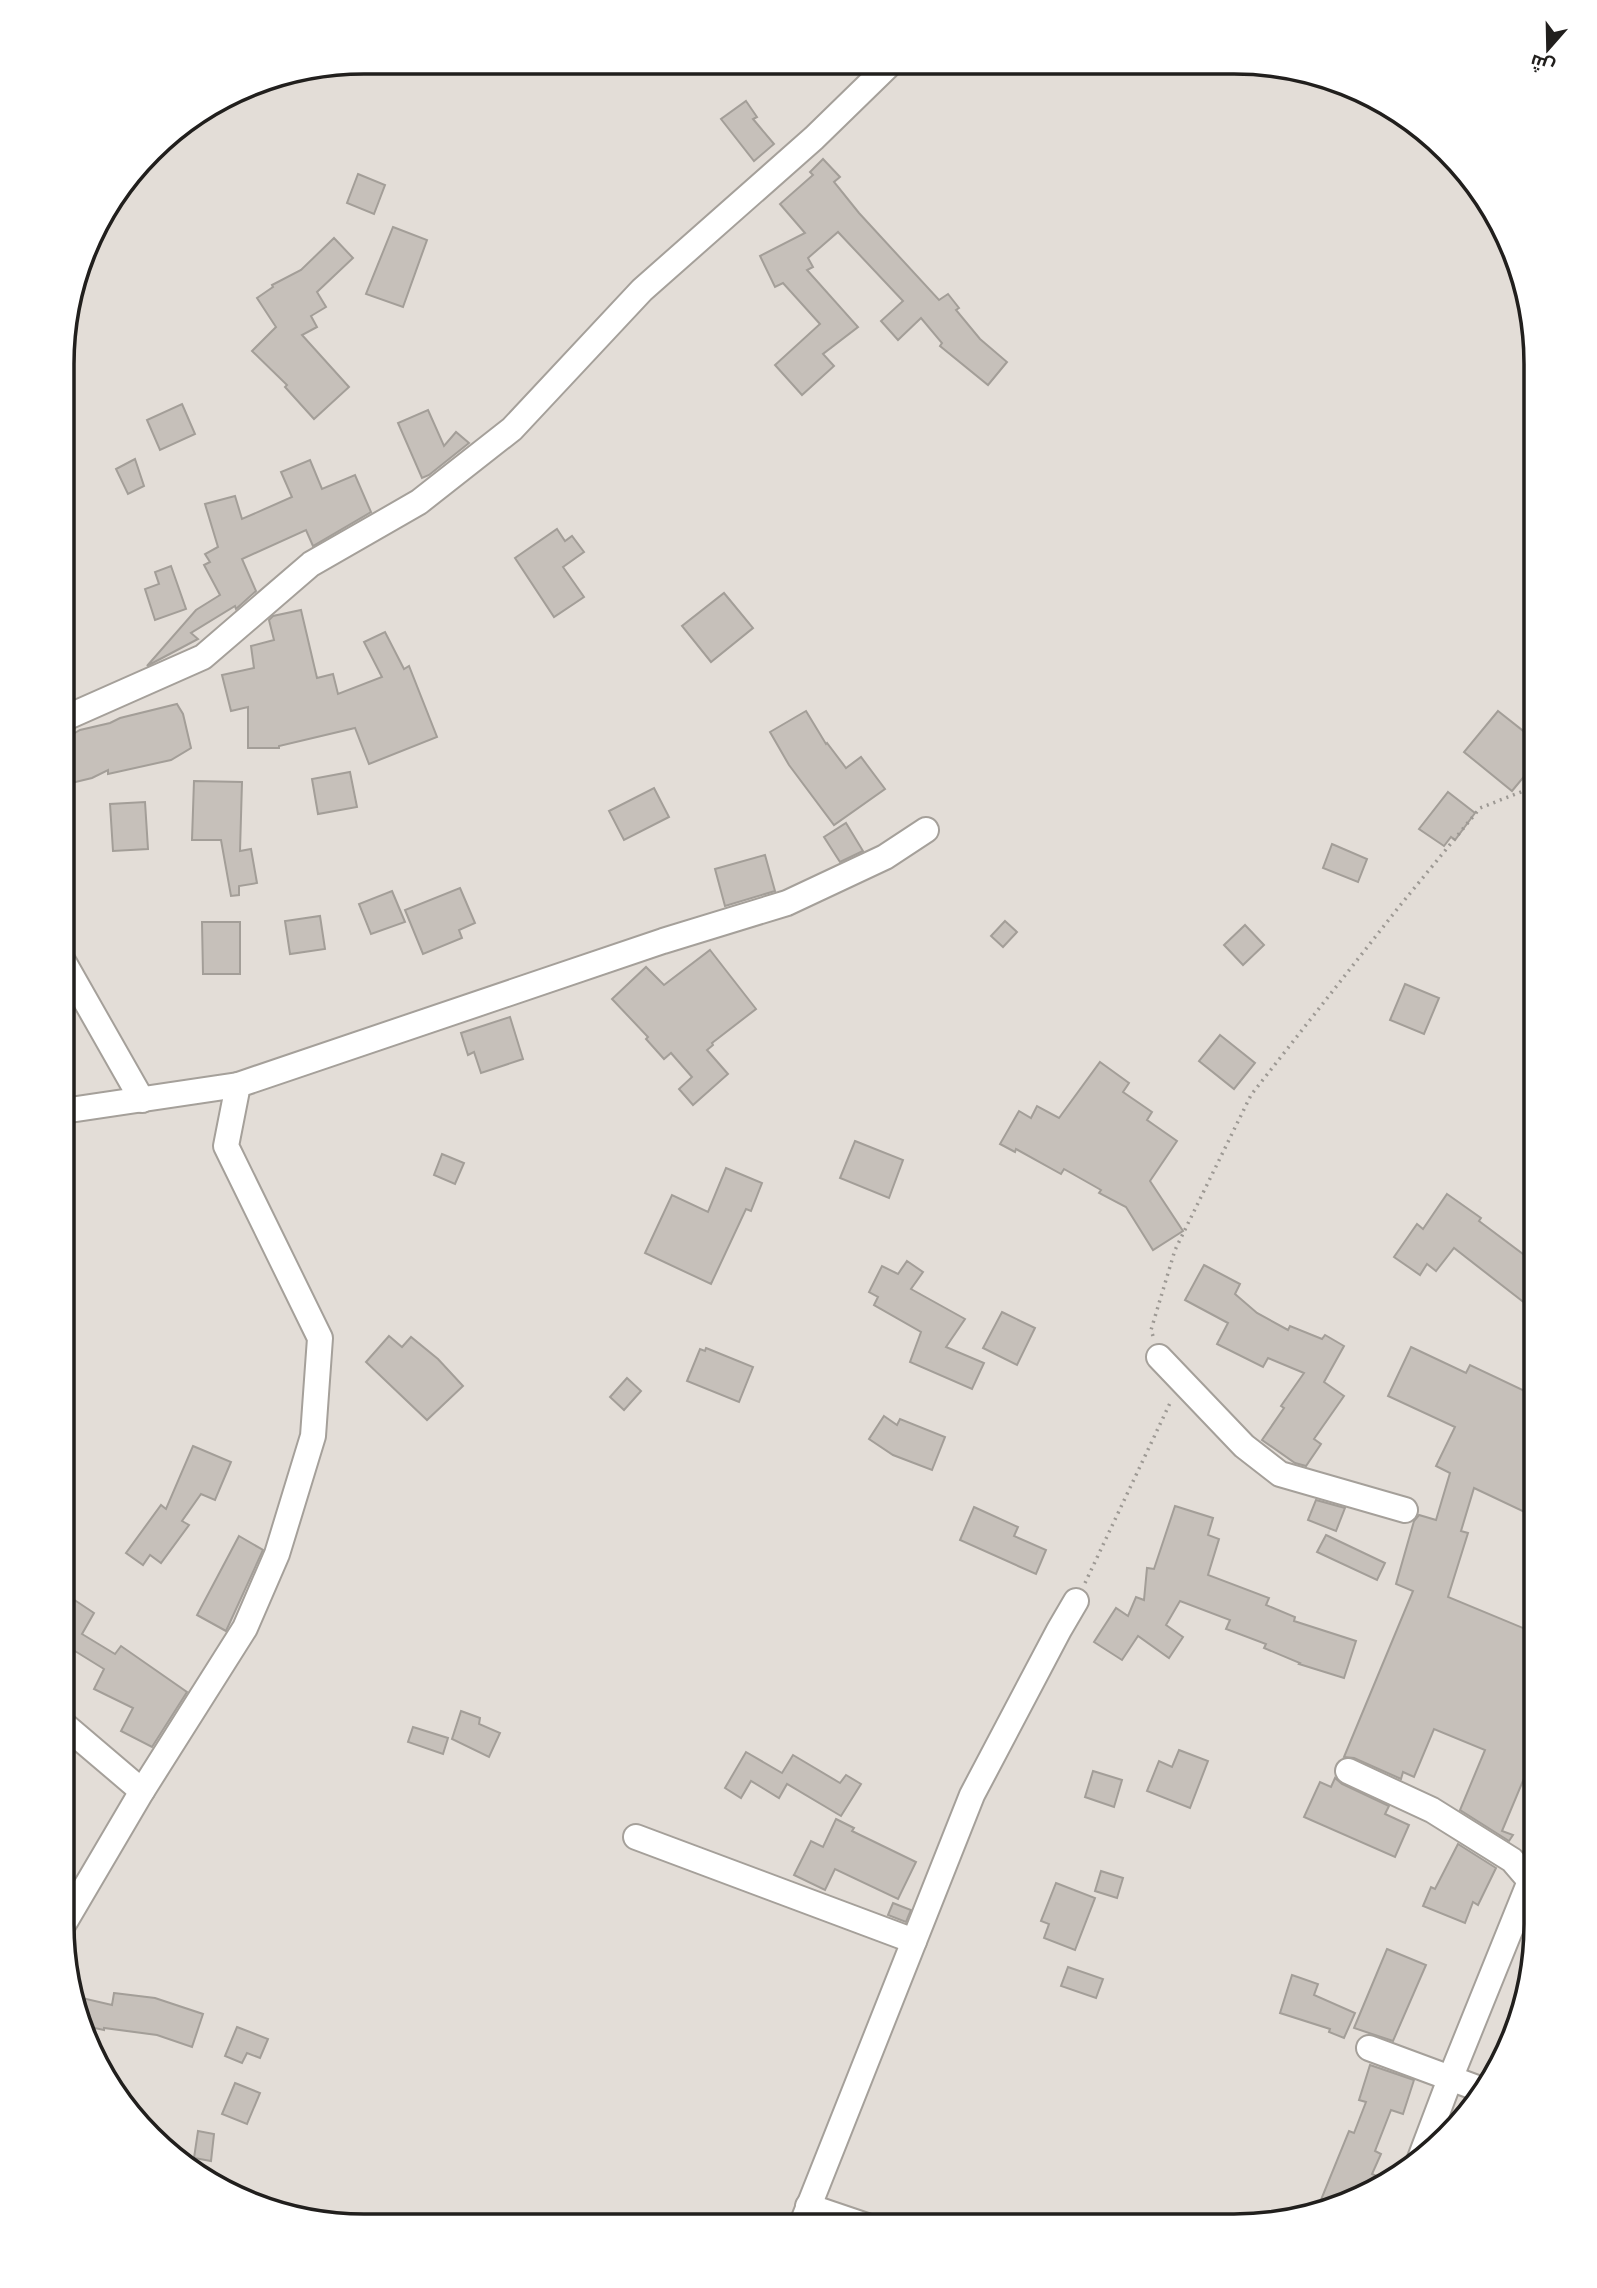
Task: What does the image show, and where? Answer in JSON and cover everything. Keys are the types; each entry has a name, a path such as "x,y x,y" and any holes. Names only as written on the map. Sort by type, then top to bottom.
{"street":[{"path":"73,715 204,657 311,564 419,502 502,437 642,290 814,138 880,74"},
{"path":"73,1110 238,1085 663,941 788,903 885,857 926,830"},
{"path":"73,979 142,1100"},
{"path":"73,1908 142,1791 245,1629 277,1554 313,1436 320,1338 226,1146 238,1085"},
{"path":"1159,1357 1244,1446 1280,1474 1405,1510"},
{"path":"806,2214 972,1795 1076,1601"},
{"path":"73,1732 142,1791"},
{"path":"1348,1771 1432,1810 1512,1860 1524,1873"},
{"path":"636,1837 914,1941"},
{"path":"1426,2142 1524,1901"},
{"path":"1369,2048 1474,2087"}],"path":[{"path":"1076,1601 1171,1401 1151,1329 1175,1250 1251,1096 1480,808 1524,791"}],"building":[{"path":"746,101 757,117 753,119 774,144 754,161 721,119"},
{"path":"823,159 840,177 834,182 859,213 939,300 948,294 959,308 956,310 980,339 1007,362 988,385 940,346 942,343 921,318 898,340 881,321 903,301 838,232 808,258 813,267 807,270 858,327 823,354 834,366 802,395 775,365 820,324 783,283 775,287 760,256 805,233 780,204 813,175 810,172"},
{"path":"358,174 385,185 374,214 347,203"},
{"path":"393,227 427,240 403,307 366,294"},
{"path":"334,238 353,258 317,292 326,307 311,316 317,327 302,335 349,387 314,419 285,387 287,385 252,351 276,327 257,298 273,287 272,285 301,270"},
{"path":"182,404 195,434 160,450 147,420"},
{"path":"428,410 444,446 456,432 469,443 422,478 398,423"},
{"path":"135,459 144,486 128,494 116,469"},
{"path":"310,460 322,489 355,475 371,512 313,546 306,530 242,559 256,591 236,609 235,606 191,633 198,639 147,666 196,610 220,595 204,565 210,562 205,554 218,547 205,504 235,496 242,519 292,497 281,472"},
{"path":"557,529 565,541 572,536 584,552 563,567 584,597 554,617 515,558"},
{"path":"171,566 186,609 155,620 145,589 159,584 155,572"},
{"path":"724,593 753,628 711,662 682,626"},
{"path":"301,610 317,678 333,674 338,694 382,677 364,642 385,632 404,669 409,666 437,737 369,764 355,728 279,748 248,748 248,707 231,711 222,675 254,668 251,646 274,640 269,620 273,616"},
{"path":"177,704 183,714 191,748 171,760 108,774 108,770 92,778 73,783 73,734 120,718"},
{"path":"806,711 826,744 846,768 861,757 885,789 834,825 789,765 770,732"},
{"path":"1498,711 1524,732 1524,776 1512,791 1464,752"},
{"path":"350,772 357,807 318,814 312,779"},
{"path":"194,781 242,782 240,851 251,849 257,883 239,886 239,895 231,896 221,840 192,840"},
{"path":"654,788 669,817 624,840 609,811"},
{"path":"1448,792 1475,813 1455,840 1451,837 1444,846 1419,829"},
{"path":"145,802 148,849 113,851 110,804"},
{"path":"846,823 863,851 840,862 824,837"},
{"path":"1332,844 1367,859 1358,882 1323,868"},
{"path":"765,855 775,891 725,906 715,869"},
{"path":"460,888 475,923 459,930 462,938 423,954 405,910"},
{"path":"392,891 405,922 371,934 359,904"},
{"path":"320,916 325,949 290,954 285,921"},
{"path":"1005,921 1017,932 1003,947 991,936"},
{"path":"202,922 240,922 240,974 203,974"},
{"path":"1245,925 1264,945 1243,965 1224,945"},
{"path":"710,950 756,1009 712,1043 707,1050 728,1074 693,1105 679,1089 692,1077 671,1053 664,1059 646,1039 648,1037 612,999 646,967 664,985"},
{"path":"1405,984 1439,998 1424,1034 1390,1020"},
{"path":"510,1017 523,1059 481,1073 474,1052 468,1055 461,1033"},
{"path":"1220,1035 1255,1063 1234,1089 1199,1061"},
{"path":"1100,1062 1129,1083 1123,1092 1152,1112 1147,1120 1177,1141 1150,1181 1183,1231 1153,1250 1126,1207 1099,1193 1101,1190 1064,1169 1061,1174 1016,1149 1015,1152 1000,1144 1019,1111 1031,1118 1037,1106 1059,1118"},
{"path":"855,1141 903,1160 889,1198 840,1178"},
{"path":"442,1154 464,1163 455,1184 434,1175"},
{"path":"726,1168 762,1183 751,1211 746,1209 711,1284 645,1253 672,1195 708,1212"},
{"path":"1447,1194 1481,1218 1479,1221 1524,1255 1524,1302 1454,1248 1436,1271 1427,1264 1420,1275 1394,1257 1417,1224 1423,1229"},
{"path":"907,1261 923,1272 911,1289 965,1319 946,1347 984,1363 972,1389 910,1362 921,1332 874,1305 878,1297 869,1292 882,1266 898,1274"},
{"path":"1204,1265 1240,1284 1235,1294 1257,1313 1288,1330 1290,1326 1322,1339 1325,1335 1344,1346 1324,1382 1344,1396 1314,1439 1321,1444 1306,1466 1295,1463 1262,1440 1304,1373 1268,1358 1263,1367 1217,1344 1228,1323 1185,1300"},
{"path":"1002,1312 1035,1328 1017,1365 983,1348"},
{"path":"389,1336 402,1347 411,1337 438,1359 463,1386 427,1420 366,1362"},
{"path":"1411,1347 1466,1373 1470,1365 1524,1391 1524,1512 1474,1488 1461,1531 1468,1533 1448,1597 1524,1628 1524,1778 1502,1831 1513,1835 1509,1841 1460,1810 1485,1750 1434,1729 1414,1777 1403,1772 1401,1779 1354,1758 1344,1757 1413,1591 1396,1584 1414,1521 1419,1515 1436,1520 1450,1473 1436,1466 1455,1427 1388,1396"},
{"path":"706,1348 753,1367 739,1402 687,1381 700,1349 705,1351"},
{"path":"627,1378 641,1391 624,1410 610,1397"},
{"path":"884,1416 897,1425 900,1419 945,1437 932,1470 893,1455 869,1439"},
{"path":"193,1446 231,1462 215,1500 201,1494 182,1521 189,1525 161,1563 150,1555 143,1565 126,1553 161,1505 166,1509"},
{"path":"1316,1500 1345,1508 1336,1531 1308,1520"},
{"path":"1175,1506 1213,1518 1208,1535 1219,1539 1208,1575 1269,1598 1266,1605 1295,1617 1294,1621 1356,1641 1344,1678 1299,1664 1264,1648 1266,1644 1226,1629 1230,1620 1180,1601 1166,1625 1183,1637 1169,1658 1138,1636 1122,1660 1094,1642 1116,1608 1128,1616 1136,1597 1144,1600 1147,1568 1154,1569"},
{"path":"974,1507 1018,1527 1014,1536 1046,1550 1036,1574 960,1540"},
{"path":"1326,1535 1385,1563 1377,1580 1317,1552"},
{"path":"239,1536 263,1550 226,1631 197,1615"},
{"path":"73,1599 94,1613 82,1634 115,1654 121,1646 187,1692 152,1747 121,1731 133,1708 94,1689 104,1669 73,1650"},
{"path":"461,1711 480,1718 479,1724 500,1733 489,1757 452,1739"},
{"path":"413,1727 448,1738 443,1754 408,1742"},
{"path":"1179,1750 1208,1761 1190,1808 1147,1791 1159,1761 1172,1767"},
{"path":"746,1752 782,1773 793,1755 840,1783 846,1775 861,1784 841,1816 787,1784 779,1798 751,1781 741,1798 725,1788"},
{"path":"1093,1771 1122,1780 1114,1807 1085,1797"},
{"path":"1335,1778 1342,1784 1389,1806 1385,1814 1409,1825 1395,1857 1304,1817 1320,1782 1331,1787"},
{"path":"836,1819 854,1828 852,1831 916,1862 898,1899 835,1869 825,1890 794,1875 811,1841 823,1847"},
{"path":"1458,1844 1496,1868 1478,1905 1473,1902 1465,1923 1423,1906 1431,1887 1435,1889"},
{"path":"1101,1871 1123,1878 1117,1898 1095,1891"},
{"path":"1056,1883 1095,1898 1075,1950 1044,1938 1049,1924 1041,1921"},
{"path":"893,1903 911,1910 906,1922 888,1915"},
{"path":"1387,1949 1426,1965 1393,2041 1354,2028"},
{"path":"1068,1967 1103,1979 1096,1998 1061,1986"},
{"path":"1292,1975 1318,1984 1314,1995 1355,2013 1344,2038 1329,2032 1330,2029 1280,2013"},
{"path":"114,1993 155,1998 203,2014 192,2047 157,2035 93,2028 83,1998 112,2005"},
{"path":"237,2027 268,2039 260,2058 247,2053 242,2063 225,2056"},
{"path":"1370,2065 1414,2080 1403,2114 1391,2110 1375,2151 1381,2154 1372,2174 1377,2176 1320,2201 1349,2131 1354,2133 1366,2102 1359,2100"},
{"path":"235,2083 260,2093 247,2124 222,2114"},
{"path":"198,2131 214,2134 211,2161 194,2158"}]}
